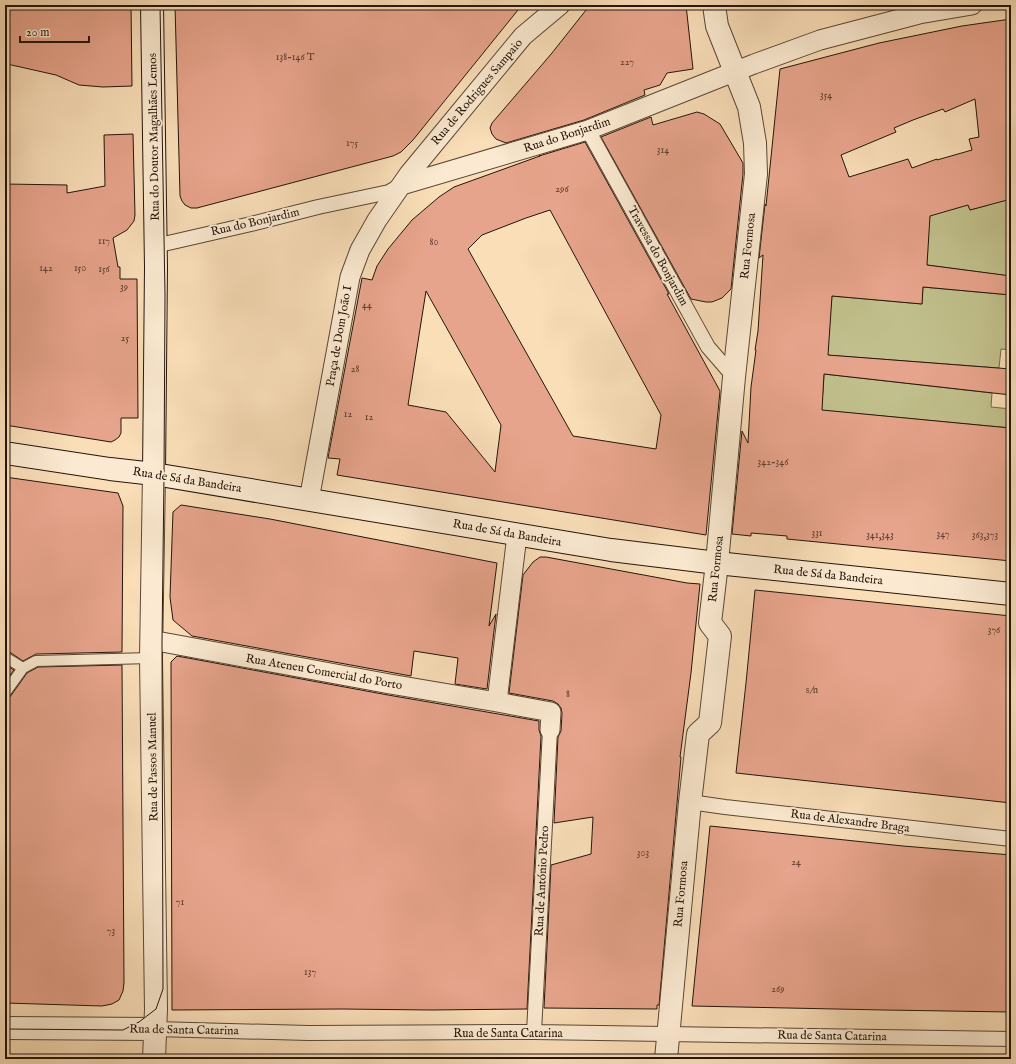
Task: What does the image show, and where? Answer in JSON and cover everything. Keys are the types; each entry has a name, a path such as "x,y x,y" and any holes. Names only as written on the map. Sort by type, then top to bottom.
{"street":[{"name":"Rua do Doutor Magalhães Lemos","path":"152,5 155,246"},
{"name":"Rua Formosa","path":"666,1059 690,802 698,734 710,723 719,652 720,636 710,623 756,174 756,143 749,108 717,26 714,5"},
{"name":"Rua do Bonjardim","path":"155,246 318,207 389,192 402,185 588,130 758,62 820,40 919,14 972,5"},
{"name":"Rua de Rodrigues Sampaio","path":"402,185 409,174 523,36 559,6"},
{"name":"Travessa do Bonjardim","path":"588,130 708,347 734,377"},
{"name":"Praça de Dom João I","path":"309,500 350,277 360,250 376,220 402,185"},
{"path":"154,474 155,246"},
{"name":"Rua de Sá da Bandeira","path":"5,453 154,474 611,550 717,563 1011,594"},
{"name":"Rua de Passos Manuel","path":"154,474 151,649 156,1010 154,1059"},
{"path":"497,702 517,535"},
{"name":"Rua Ateneu Comercial do Porto","path":"151,649 390,684 551,712 550,730"},
{"name":"Rua de António Pedro","path":"534,1032 550,730"},
{"name":"Rua de Alexandre Braga","path":"690,802 1011,840"},
{"name":"Rua de Santa Catarina","path":"5,1028 155,1029 308,1033 534,1032 1011,1039"}],"lane":[{"path":"5,693 23,668 36,661 151,649"},
{"path":"5,657 23,668"}],"shaded area":[{"path":"1011,183 1011,259 1009,276 927,265 882,230 966,200 970,210 989,205 988,187"},
{"path":"923,287 1011,295 1011,350 1001,349 999,368 826,355 832,296 922,304"},
{"path":"824,374 992,393 991,407 1011,409 1011,428 818,410 823,393"}],"building":[{"path":"6,5 131,5 132,86 103,87 79,85 56,75 7,64"},
{"path":"175,5 522,5 413,140 401,152 393,156 197,208 191,208 185,205 180,196"},
{"path":"590,5 686,5 693,69 667,73 660,85 644,90 645,95 584,120 506,143 496,139 490,128 492,123 552,53"},
{"path":"1011,19 1011,199 970,210 968,205 930,216 927,265 1011,276 1011,295 923,287 922,304 832,296 828,355 1011,369 1011,395 824,374 822,410 1010,428 1011,561 787,539 787,536 751,533 751,536 732,534 742,431 748,443 751,387 758,331 763,255 759,258 765,204 766,206 780,69 879,43 962,26","holes":["975,99 979,137 969,139 972,150 937,159 912,168 908,159 849,177 841,155 896,132 894,128 913,120 943,109 945,112"]},
{"path":"697,112 704,114 720,124 743,163 731,289 722,298 712,302 691,299 601,137 651,117 653,125"},
{"path":"133,134 134,221 127,230 113,238 118,267 120,267 120,279 137,279 138,418 121,418 121,433 119,437 111,442 5,425 5,184 67,185 67,193 105,186 104,135"},
{"path":"585,142 669,294 667,294 720,391 706,535 337,475 340,459 328,458 362,278 372,280 377,266 388,249 412,220 439,197 454,187 539,156","holes":["550,210 661,415 656,449 573,436 468,249 482,235","426,291 501,425 495,472 446,412 408,405"]},
{"path":"5,477 118,493 123,506 122,652 36,654 23,661 8,651 5,651"},
{"path":"181,505 270,519 497,563 489,626 496,614 487,689 455,684 458,658 414,651 411,676 192,636 173,620 170,597 173,512"},
{"path":"540,557 700,584 691,673 680,757 659,1005 657,1005 657,1009 544,1008 551,865 591,854 593,817 554,823 558,737 561,731 561,708 553,701 509,693 523,575 533,562"},
{"path":"755,590 1011,616 1011,803 736,773"},
{"path":"177,656 539,721 541,736 527,1009 172,1010 171,662"},
{"path":"5,665 14,670 5,682"},
{"path":"122,665 123,991 119,1000 112,1004 102,1006 5,1003 5,699 10,697 27,673 38,667"},
{"path":"710,826 903,846 1011,855 1011,1012 692,1006"}],"tram line":[{"path":"5,1029 123,1030 139,1022 156,1009 163,989 162,642 165,295 160,5"}]}
